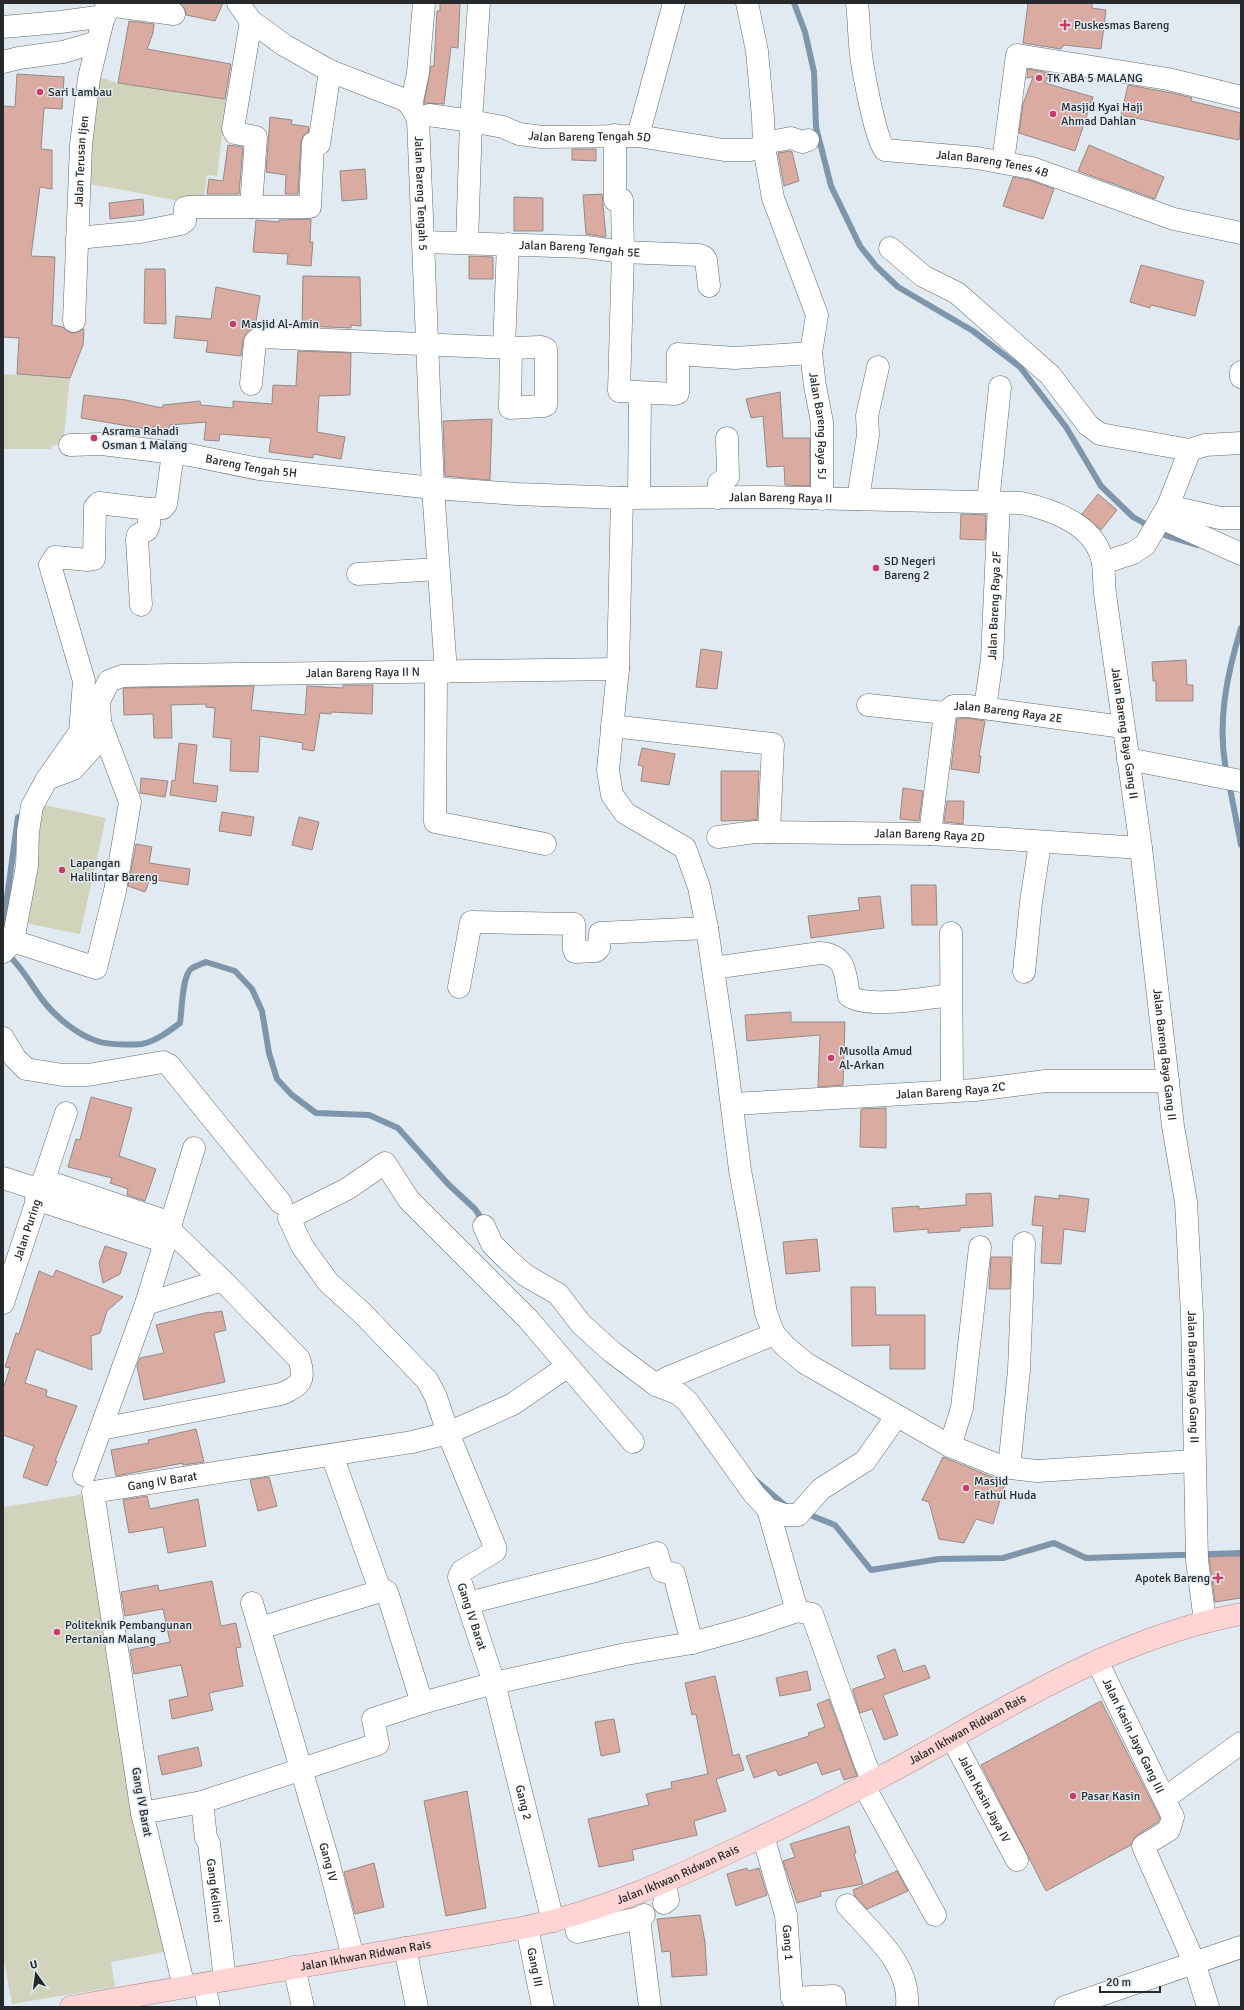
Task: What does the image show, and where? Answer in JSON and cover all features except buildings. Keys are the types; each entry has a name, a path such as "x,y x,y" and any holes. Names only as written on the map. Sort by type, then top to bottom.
{"main road":[{"name":"Jalan Ikhwan Ridwan Rais","path":"71,2007 527,1927 664,1893 763,1836 868,1783 1032,1693 1097,1661 1161,1634 1205,1621 1241,1614"}],"street":[{"path":"238,3 251,21 284,45 330,71 405,100 414,112"},
{"name":"Jalan Bareng Tengah 5","path":"424,3 414,112 424,242 426,344 438,569 441,672 435,822 545,844"},
{"path":"467,243 471,121 479,3"},
{"path":"638,136 674,3"},
{"name":"Jalan Bareng Raya 5J","path":"746,3 757,51 764,145 775,204 817,315 811,353 815,386 822,422 822,499"},
{"name":"Jalan Bareng Tenes 4B","path":"857,3 861,56 874,122 882,148 885,150 977,158 1032,168 1174,219 1241,234"},
{"path":"3,27 60,22 106,8 174,14"},
{"name":"Jalan Terusan Ijen","path":"74,321 81,145 90,78 106,8"},
{"path":"251,21 233,129 235,133 256,137 251,207"},
{"path":"3,62 62,52 97,42"},
{"path":"1003,162 1017,55 1168,79 1241,97"},
{"path":"77,238 140,232 181,224 185,221 185,208 188,207 310,207 313,143 319,144 330,71"},
{"name":"Jalan Bareng Tengah 5D","path":"414,112 503,127 519,134 542,137 615,135 638,136 724,150 750,150 791,138 802,142 808,140"},
{"path":"615,135 614,200 622,200 623,252 619,391 640,393 678,393 678,354 735,358 811,353"},
{"name":"Jalan Bareng Tengah 5E","path":"424,242 586,247 623,252 699,255 704,257 706,260 709,286"},
{"path":"251,384 255,342 261,337 508,348 541,347 546,349 546,405 510,408 508,348 508,244"},
{"path":"890,248 923,276 957,293 1050,375 1088,425 1100,434 1190,450 1205,445 1241,443"},
{"path":"858,499 868,435 867,416 878,367"},
{"path":"1241,372 1241,377"},
{"name":"Jalan Bareng Raya 2F","path":"985,708 992,658 994,503 1000,387"},
{"path":"640,393 630,498 618,669 608,770 612,795 625,813 685,848 699,887 713,968 733,1104 740,1170 750,1232 766,1314 774,1334 786,1347 806,1363 867,1398 896,1417 950,1446 1002,1467 1037,1471 1194,1461"},
{"path":"718,498 719,483 728,477 727,438"},
{"name":"Bareng Tengah 5H","path":"70,445 102,444 173,453 259,469 434,488"},
{"path":"1103,563 1133,554 1145,545 1159,521 1190,450"},
{"path":"100,722 130,802 115,891 96,968 8,947 27,866 28,832 32,806 47,779 80,732 84,681 50,565 55,557 88,560 94,558 95,507 99,503 149,509 163,508 166,504 173,453"},
{"name":"Jalan Bareng Raya II","path":"434,488 630,498 858,499 1021,503 1047,509 1063,516 1084,530 1098,549 1103,563"},
{"path":"141,605 137,540 138,535 147,530 149,525 149,509"},
{"path":"1159,521 1241,518"},
{"path":"1159,521 1241,554"},
{"name":"Jalan Bareng Raya Gang II","path":"1103,563 1105,594 1141,848 1168,1081 1186,1202 1192,1315 1197,1554 1205,1621"},
{"path":"358,574 438,569"},
{"name":"Jalan Bareng Raya II N","path":"100,722 98,701 109,681 122,676 618,669"},
{"path":"868,705 945,713"},
{"name":"Jalan Bareng Raya 2E","path":"930,834 945,713 953,706 985,708 1123,727"},
{"path":"47,779 72,769 93,747 100,722"},
{"path":"612,726 773,744 769,832"},
{"path":"1128,760 1239,780"},
{"name":"Jalan Bareng Raya 2D","path":"718,837 755,832 930,834 1040,843 1141,848"},
{"path":"1024,972 1031,902 1040,843"},
{"path":"459,987 471,922 574,924 575,952 596,951 599,948 600,933 707,928"},
{"path":"951,932 952,1091"},
{"path":"713,968 820,953 830,954 844,967 849,996 855,1000 879,1003 951,995"},
{"path":"3,1038 15,1058 26,1069 63,1075 88,1075 163,1062 169,1065 209,1117 252,1165 281,1203"},
{"name":"Jalan Bareng Raya 2C","path":"733,1104 952,1091 1046,1082 1168,1081"},
{"name":"Jalan Puring","path":"3,1303 66,1113"},
{"path":"84,1474 146,1304 194,1148"},
{"path":"568,1366 513,1404 448,1434 436,1397 427,1380 362,1313 328,1282 302,1246 289,1218 347,1189 385,1163 409,1200 528,1318 632,1442"},
{"path":"3,1178 169,1232 222,1280 299,1359 303,1371 300,1383 292,1390 281,1394 101,1429"},
{"path":"484,1226 492,1244 507,1259 525,1275 558,1294 586,1328 612,1352 661,1381 688,1402 754,1494 768,1509 784,1515 798,1515 822,1490 865,1461 896,1417"},
{"path":"1009,1468 1019,1370 1024,1243"},
{"path":"950,1446 962,1408 980,1247"},
{"path":"146,1304 222,1280"},
{"path":"661,1381 774,1334"},
{"name":"Gang IV Barat","path":"209,2007 194,1985 142,1813 93,1492 412,1442 448,1434 495,1547 495,1551 492,1554 459,1574 494,1683"},
{"path":"332,1454 380,1590"},
{"path":"768,1509 797,1611"},
{"path":"468,1602 595,1571 657,1553 662,1571 674,1574 692,1643"},
{"path":"260,1628 324,1609 380,1590 387,1592 422,1703"},
{"name":"Gang IV","path":"252,1603 328,1860 353,1957"},
{"path":"142,1813 202,1802 300,1768 378,1744 373,1719 422,1703 494,1683 626,1654 692,1643 753,1626 797,1611 812,1614 865,1763 868,1783 935,1914"},
{"name":"Jalan Kasin Jaya Gang III","path":"1097,1661 1167,1804"},
{"name":"Gang 2","path":"494,1683 553,1921"},
{"name":"Jalan Kasin Jaya IV","path":"952,1738 1016,1860"},
{"path":"1208,2007 1194,1962 1143,1846 1169,1830 1172,1823 1167,1804 1241,1742"},
{"name":"Gang Kelinci","path":"202,1802 206,1838 209,1842 225,1980"},
{"name":"Gang 1","path":"763,1836 786,1915 792,1998 834,1996 835,2007"},
{"path":"847,1905 898,1963 906,1986 906,2007"},
{"path":"574,1916 577,1932 642,1917 650,2007"},
{"name":"Gang III","path":"527,1927 543,2007"},
{"path":"1065,2007 1241,1947"},
{"path":"405,1948 417,2007"},
{"path":"294,1967 303,2007"}],"green space":[{"path":"96,76 118,83 236,101 231,136 222,135 217,176 207,175 203,201 178,201 89,184"},
{"path":"3,374 70,378 63,444 52,445 51,449 3,449"},
{"name":"Lapangan Halilintar Bareng","path":"40,804 106,818 80,934 20,922"},
{"name":"Politeknik Pembangunan Pertanian Malang","path":"80,1495 91,1503 170,1951 111,1962 115,1987 12,2004 3,1956 3,1507"}],"waterway":[{"path":"794,3 805,32 814,72 816,127 831,186 860,246 876,266 898,287 973,331 1020,367 1066,427 1101,486 1133,517 1167,536 1197,545"},
{"path":"1227,774 1224,756 1223,718 1231,663 1241,628"},
{"path":"1229,783 1241,845"},
{"path":"3,927 18,817"},
{"path":"6,953 22,970 45,1003 62,1020 83,1035 101,1042 113,1044 126,1045 147,1043 162,1036 180,1023 184,986 188,973 191,969 206,962 235,971 252,989 262,1011 269,1053 277,1079 292,1095 316,1113 369,1115 398,1128 448,1184 475,1209 483,1221"},
{"path":"754,1479 787,1507"},
{"path":"805,1513 835,1525 871,1570 939,1559 1003,1558 1054,1543 1086,1558 1241,1553"}],"place":[{"name":"Puskesmas Bareng","path":"1065,25"},
{"name":"TK ABA 5 MALANG","path":"1039,78"},
{"name":"Sari Lambau","path":"40,92"},
{"name":"Masjid Kyai Haji Ahmad Dahlan","path":"1053,114"},
{"name":"Masjid Al-Amin","path":"233,324"},
{"name":"Asrama Rahadi Osman 1 Malang","path":"94,438"},
{"name":"SD Negeri Bareng 2","path":"876,568"},
{"name":"Lapangan Halilintar Bareng","path":"62,870"},
{"name":"Musolla Amud Al-Arkan","path":"831,1058"},
{"name":"Masjid Fathul Huda","path":"966,1488"},
{"name":"Apotek Bareng","path":"1218,1578"},
{"name":"Politeknik Pembangunan Pertanian Malang","path":"57,1632"},
{"name":"Pasar Kasin","path":"1073,1796"}]}
